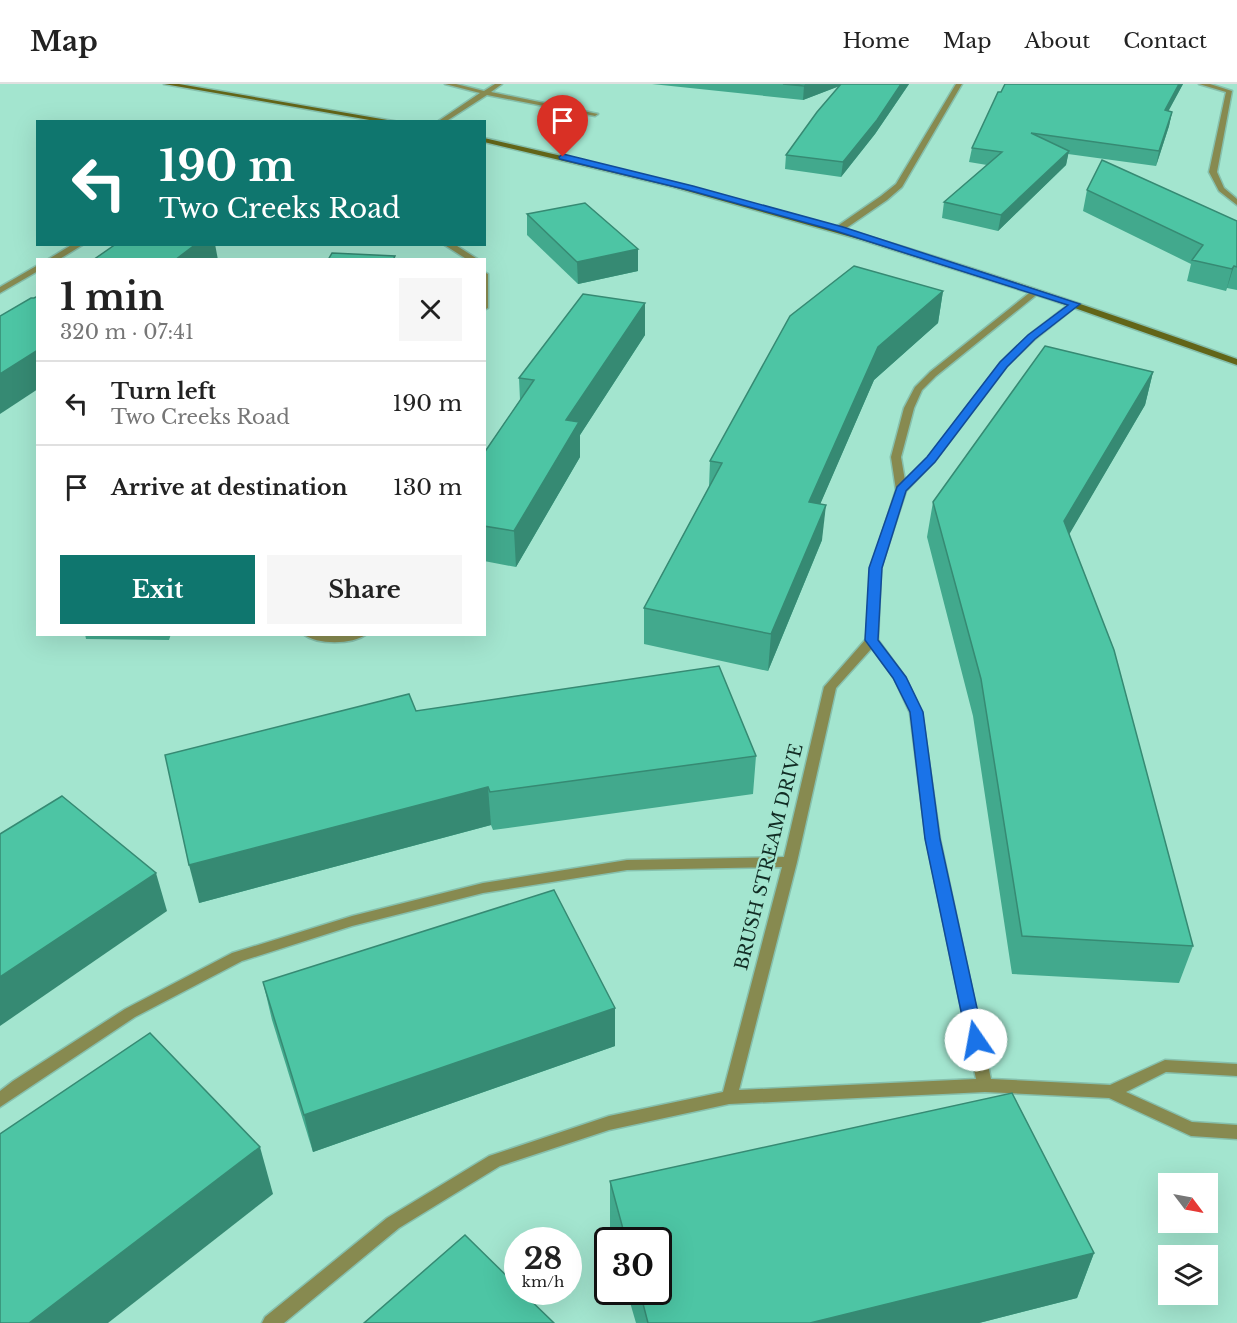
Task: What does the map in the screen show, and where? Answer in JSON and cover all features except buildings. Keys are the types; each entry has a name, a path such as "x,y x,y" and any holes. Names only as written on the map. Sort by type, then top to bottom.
{"street":[{"path":"167,84 384,120"},
{"path":"448,84 517,100 595,114"},
{"path":"443,120 499,84"},
{"path":"839,229 899,185 959,84"},
{"path":"1202,84 1229,92 1213,172 1216,184 1237,203"},
{"path":"486,140 690,188 839,229 1075,304 1237,362"},
{"path":"55,258 76,246"},
{"path":"450,246 472,258"},
{"path":"0,291 36,268"},
{"path":"985,1085 933,839 916,712 899,677 872,640 876,568 901,490 896,457 909,408 918,389 933,374 1036,291"},
{"path":"901,490 931,460 1004,364 1032,337 1075,304"},
{"path":"316,636 329,639 349,636"},
{"name":"BRUSH STREAM DRIVE","path":"729,1097 790,862 830,687 872,640"},
{"path":"0,1100 130,1013 237,957 352,921 483,888 627,865 790,862"},
{"path":"1111,1092 1165,1066 1237,1070"},
{"path":"271,1323 393,1223 495,1161 609,1123 729,1097 985,1085 1111,1092 1191,1129 1237,1132"}],"route":[{"path":"563,157 690,188 839,229 1075,304 1032,337 1004,364 956,424 931,460 901,490 876,568 872,640 899,677 916,712 933,839 976,1040"}]}
